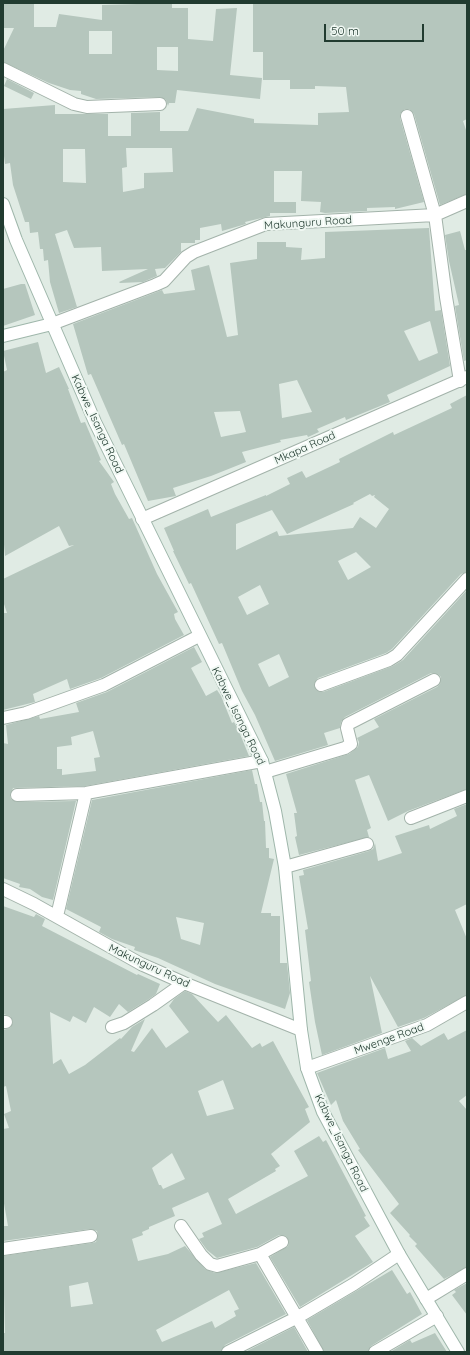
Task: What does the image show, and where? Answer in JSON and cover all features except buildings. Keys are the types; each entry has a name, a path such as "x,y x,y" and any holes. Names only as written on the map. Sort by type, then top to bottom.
{"street":[{"path":"3,69 74,104 87,107 160,104"},
{"path":"407,116 435,215 446,297 464,379"},
{"name":"Makunguru Road","path":"52,324 164,281 186,257 194,252 266,224 435,215 467,201"},
{"name":"Kabwe_Isanga Road","path":"3,204 16,240 95,422 263,767 275,812 285,867 301,1030 307,1068 330,1125 399,1254 458,1352"},
{"path":"3,336 52,324"},
{"name":"Mkapa Road","path":"142,519 464,379"},
{"path":"320,685 389,660 397,655 467,579"},
{"path":"3,718 26,713 104,685 199,636"},
{"path":"17,795 86,793 263,767 345,748 351,744 347,728 348,724 434,680"},
{"path":"57,916 86,793"},
{"path":"411,818 467,796"},
{"path":"285,867 367,844"},
{"name":"Makunguru Road","path":"3,889 57,916 103,944 184,983 301,1030"},
{"path":"112,1027 124,1023 184,983"},
{"name":"Mwenge Road","path":"307,1068 427,1025 467,1002"},
{"path":"181,1226 189,1240 210,1264 217,1266 260,1254 282,1242"},
{"path":"3,1249 91,1236"},
{"path":"260,1254 317,1352"},
{"path":"228,1352 298,1317 354,1284 399,1254"},
{"path":"426,1300 467,1274"},
{"path":"375,1352 437,1316"}]}
